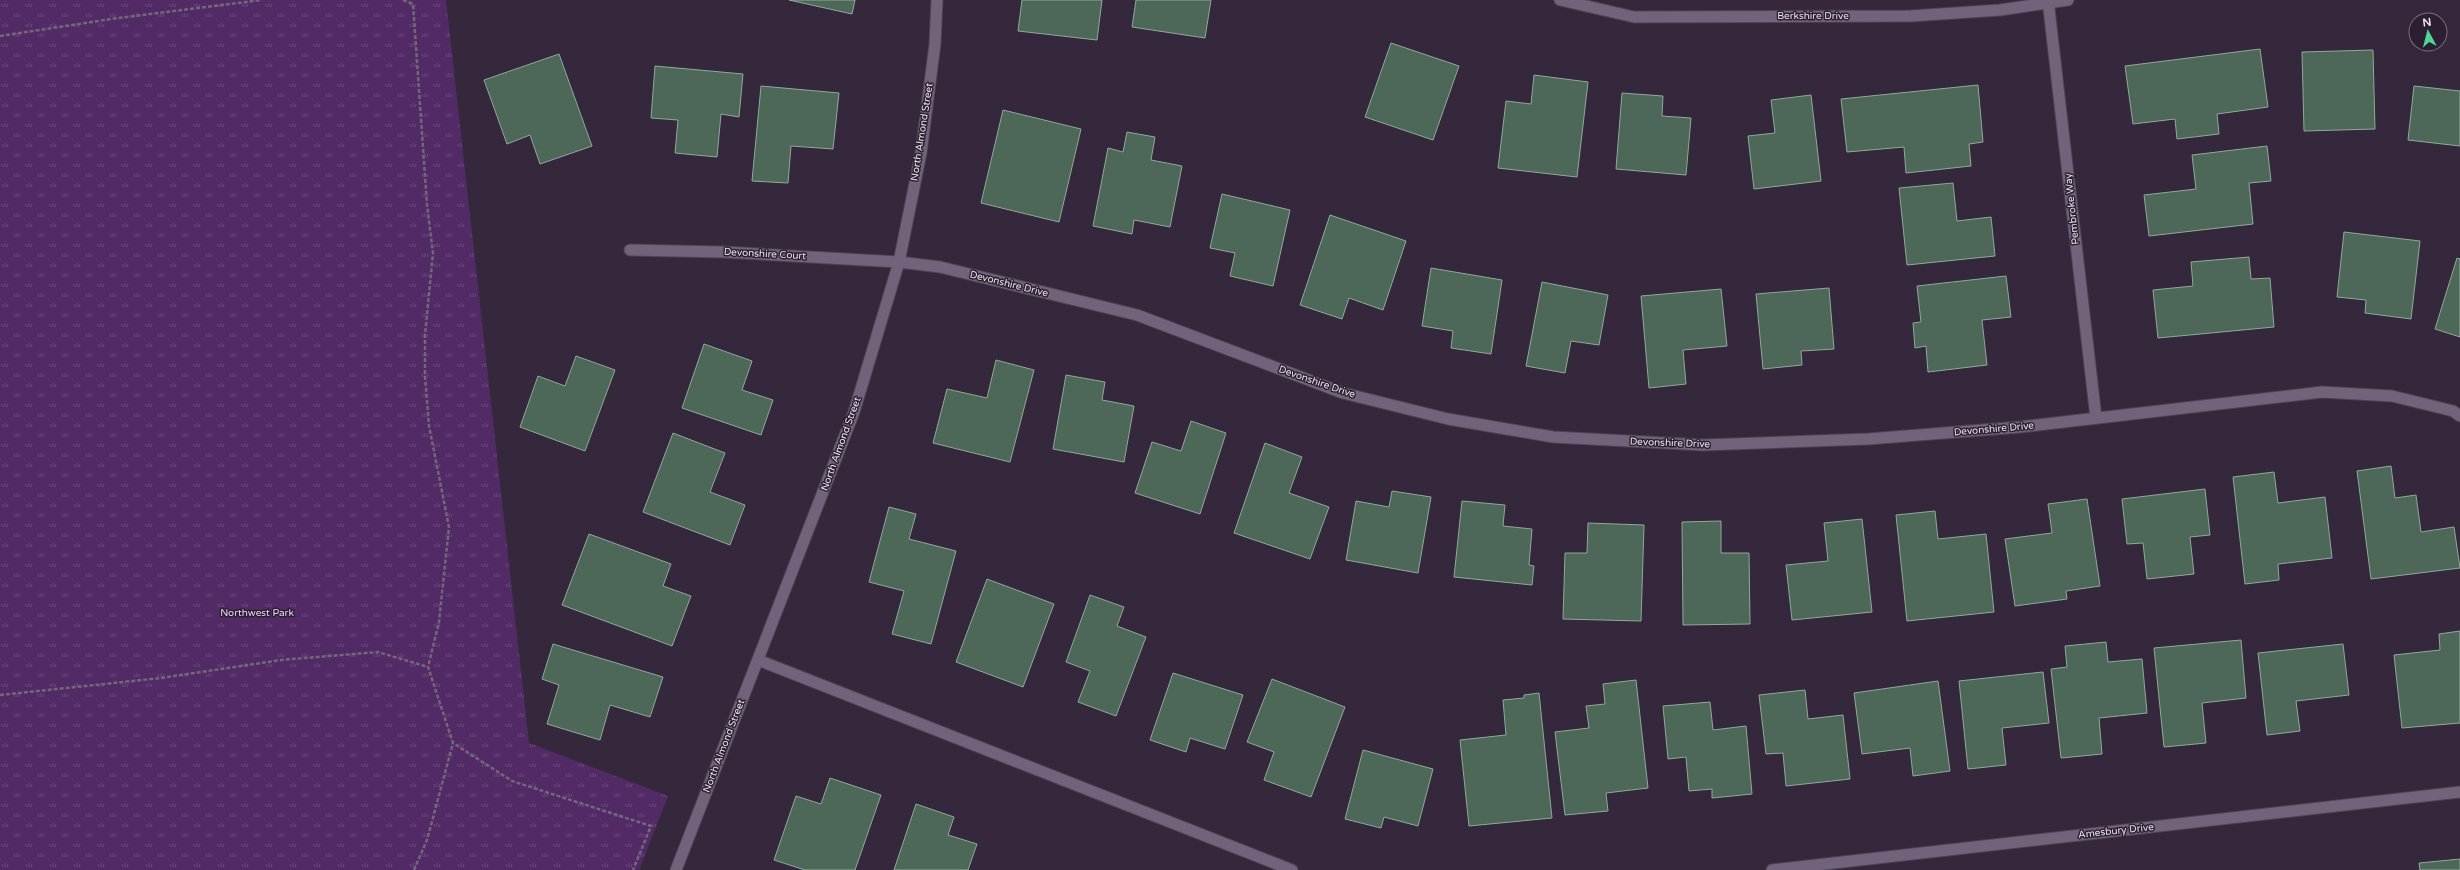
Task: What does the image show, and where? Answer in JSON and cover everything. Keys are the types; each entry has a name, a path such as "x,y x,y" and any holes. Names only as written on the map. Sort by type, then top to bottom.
{"street":[{"name":"North Almond Street","path":"676,870 854,412 899,262 921,152 935,44 937,0"},
{"name":"Berkshire Drive","path":"1560,0 1634,17 1911,16 2000,10 2048,1 2068,0"},
{"name":"Pembroke Way","path":"2048,1 2096,418"},
{"name":"Devonshire Court","path":"630,250 724,252 899,262"},
{"name":"Devonshire Drive","path":"899,262 940,267 1137,315 1343,393 1448,418 1553,437 1703,445 1852,440 2020,427 2322,392 2392,396 2453,411 2460,416"},
{"path":"758,660 1292,870"},
{"name":"Amesbury Drive","path":"1772,870 2460,792"}],"path":[{"path":"0,36 118,18 262,0"},
{"path":"403,0 413,4 427,205 433,254 425,336 425,376 428,412 449,527 439,622 428,667 453,743 426,840 414,870"},
{"path":"0,695 161,678 281,660 378,652 428,667"},
{"path":"453,743 512,781 651,826 633,870"}],"green space":[{"name":"Northwest Park","path":"0,0 446,0 529,743 668,796 639,870 0,870"}],"building":[{"path":"789,0 855,0 852,14"},
{"path":"1022,0 1102,0 1097,40 1018,31"},
{"path":"1136,0 1211,0 1205,38 1132,27"},
{"path":"1391,43 1459,66 1433,140 1365,117"},
{"path":"2260,49 2268,107 2217,114 2219,134 2177,139 2175,119 2133,124 2125,66"},
{"path":"2373,50 2375,129 2304,131 2302,52"},
{"path":"559,54 592,146 540,164 530,135 507,144 484,80"},
{"path":"655,66 743,74 739,117 721,114 717,157 675,153 678,120 651,118"},
{"path":"1534,75 1588,82 1577,177 1498,168 1506,101 1531,104"},
{"path":"1978,85 1983,142 1969,144 1971,166 1906,173 1904,147 1847,152 1841,99"},
{"path":"761,86 839,93 833,149 791,146 788,183 752,181"},
{"path":"2414,86 2460,91 2460,146 2408,140"},
{"path":"1622,93 1663,96 1662,116 1691,118 1686,175 1616,169"},
{"path":"1811,95 1821,181 1754,189 1748,136 1775,133 1771,100"},
{"path":"1003,110 1081,129 1059,222 981,203"},
{"path":"1127,132 1155,137 1151,160 1182,166 1170,227 1134,220 1132,234 1093,226 1108,148 1123,152"},
{"path":"2267,146 2271,181 2249,183 2253,224 2149,236 2144,195 2196,189 2192,155"},
{"path":"1953,183 1957,221 1991,217 1995,256 1907,265 1899,188"},
{"path":"1222,194 1290,210 1273,286 1230,276 1235,253 1210,248"},
{"path":"1330,215 1406,241 1383,310 1349,298 1342,319 1300,305"},
{"path":"2344,232 2420,241 2411,319 2365,313 2366,300 2337,297"},
{"path":"2249,257 2251,279 2270,278 2274,327 2158,338 2153,290 2193,286 2191,262"},
{"path":"2457,258 2460,259 2460,337 2435,329"},
{"path":"1431,268 1502,280 1491,354 1451,348 1453,331 1422,326"},
{"path":"2006,276 2011,317 1982,320 1987,365 1928,372 1926,346 1915,348 1913,323 1921,322 1917,286"},
{"path":"1542,282 1608,295 1599,345 1571,341 1565,373 1526,366"},
{"path":"1829,288 1834,349 1801,351 1802,365 1763,369 1756,294"},
{"path":"1721,289 1727,346 1683,350 1686,384 1649,388 1641,296"},
{"path":"704,344 752,361 742,390 773,400 761,435 682,408"},
{"path":"576,356 615,370 585,451 520,427 538,376 565,386"},
{"path":"996,360 1034,370 1010,462 933,443 947,389 987,398"},
{"path":"1066,375 1105,382 1102,400 1134,406 1124,462 1053,449"},
{"path":"1191,421 1226,433 1200,514 1135,493 1152,442 1181,451"},
{"path":"673,433 725,453 710,492 745,505 730,545 643,512"},
{"path":"1265,443 1302,457 1289,493 1329,507 1310,559 1234,533"},
{"path":"2391,466 2395,498 2416,495 2421,532 2454,527 2460,568 2371,579 2357,471"},
{"path":"2274,472 2278,503 2325,497 2332,558 2278,564 2279,580 2245,584 2233,477"},
{"path":"2205,489 2210,535 2190,537 2194,574 2147,579 2143,543 2127,544 2122,499"},
{"path":"1392,491 1431,497 1418,573 1346,560 1356,501 1389,507"},
{"path":"2087,499 2100,586 2066,591 2067,599 2015,606 2005,539 2052,533 2048,504"},
{"path":"1462,501 1505,505 1503,526 1532,529 1529,565 1534,566 1532,585 1454,577"},
{"path":"889,507 916,514 909,539 956,551 931,644 892,634 904,591 869,582"},
{"path":"1935,511 1938,539 1986,534 1994,612 1907,621 1896,515"},
{"path":"1862,519 1872,612 1792,620 1786,565 1828,561 1824,523"},
{"path":"1721,521 1721,553 1749,553 1750,624 1683,625 1682,522"},
{"path":"1588,523 1644,525 1641,621 1563,619 1565,553 1587,553"},
{"path":"589,534 671,564 663,586 691,596 672,646 562,605"},
{"path":"987,579 1054,604 1023,687 956,662"},
{"path":"1090,595 1124,607 1117,626 1146,637 1116,716 1078,702 1090,671 1066,662"},
{"path":"2460,631 2460,723 2402,728 2394,655 2440,650 2439,634"},
{"path":"2241,640 2246,698 2202,703 2206,743 2164,747 2154,648"},
{"path":"2106,642 2108,662 2142,659 2147,713 2099,718 2102,754 2061,758 2051,669 2067,667 2065,646"},
{"path":"553,644 663,677 650,717 610,705 600,740 547,724 559,685 542,679"},
{"path":"2343,644 2349,695 2296,701 2300,731 2267,735 2258,653"},
{"path":"2043,672 2049,723 2002,728 2006,765 1968,769 1959,681"},
{"path":"1173,673 1243,695 1225,749 1190,738 1186,752 1150,740"},
{"path":"1272,679 1345,707 1311,797 1264,780 1274,752 1247,742"},
{"path":"1636,680 1648,788 1606,793 1608,811 1565,815 1555,732 1589,728 1586,706 1605,704 1603,684"},
{"path":"1938,681 1950,771 1913,776 1910,748 1862,754 1854,693"},
{"path":"1805,690 1808,719 1843,715 1850,779 1786,786 1783,753 1766,754 1759,695"},
{"path":"1539,693 1552,818 1469,826 1460,740 1506,735 1503,700 1524,698 1524,695"},
{"path":"1710,702 1713,730 1746,726 1752,794 1712,798 1712,789 1689,791 1686,757 1668,759 1663,706"},
{"path":"1363,750 1433,769 1418,826 1384,817 1381,828 1345,819"},
{"path":"830,778 881,795 855,870 805,870 774,860 796,796 821,804"},
{"path":"916,804 954,817 948,835 977,844 968,870 894,870"},
{"path":"2460,859 2460,870 2420,870 2419,863"}]}
